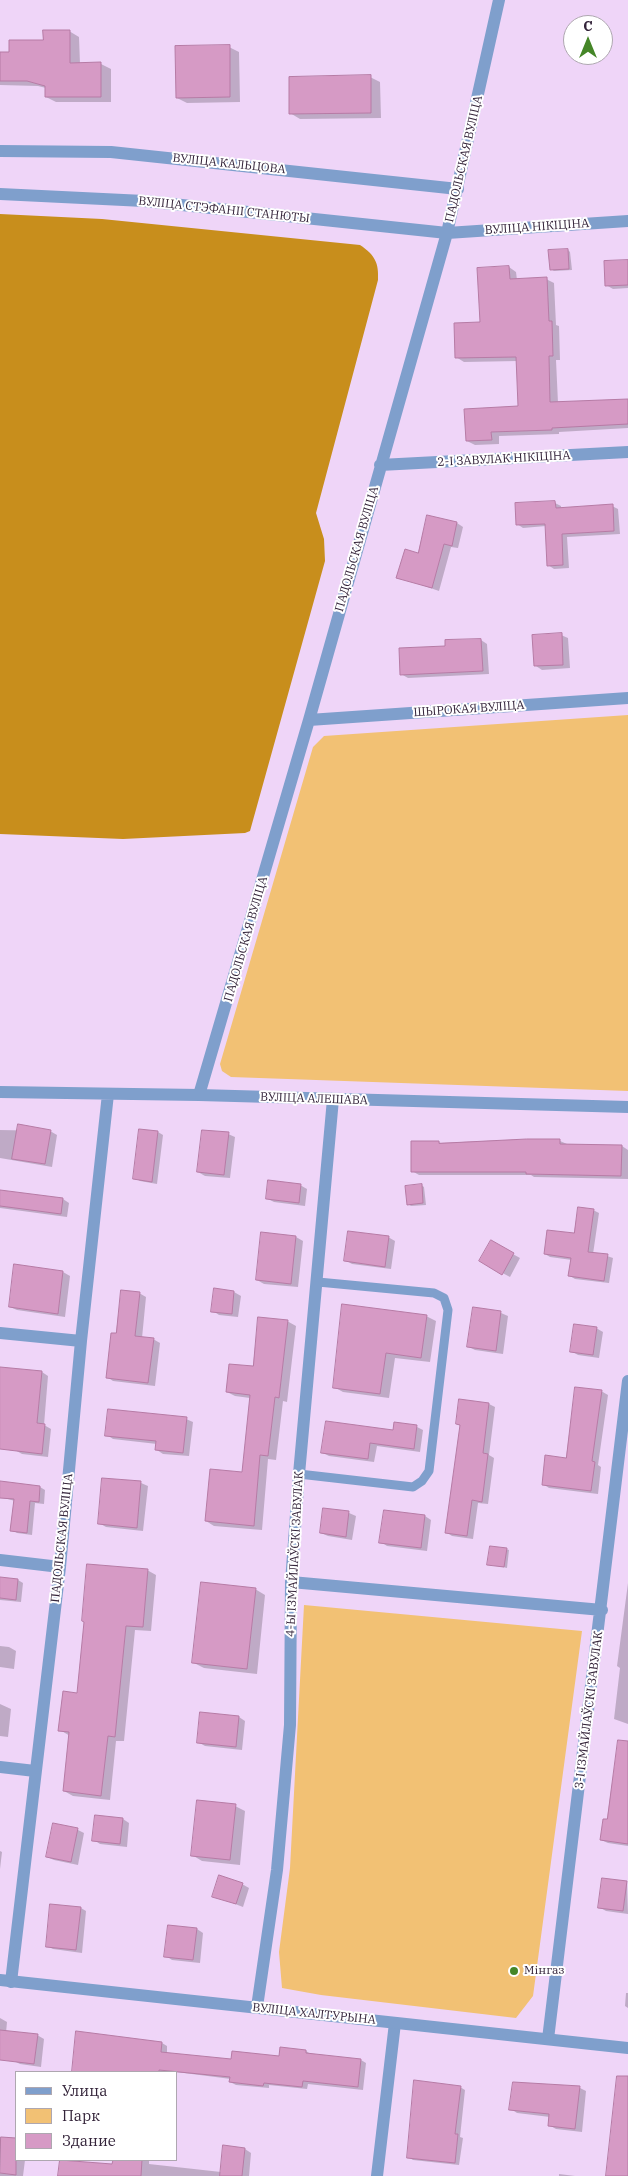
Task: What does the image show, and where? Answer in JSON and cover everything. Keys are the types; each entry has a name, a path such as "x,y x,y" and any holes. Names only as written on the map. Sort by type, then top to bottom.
{"street":[{"name":"ПАДОЛЬСКАЯ ВУЛІЦА","path":"199,1095 309,720 447,233 498,0"},
{"name":"ВУЛІЦА КАЛЬЦОВА","path":"0,151 111,152 458,188"},
{"name":"ВУЛІЦА СТЭФАНІІ СТАНЮТЫ","path":"0,194 144,201 447,233"},
{"name":"ВУЛІЦА НІКІЦІНА","path":"447,233 628,222"},
{"name":"2-І ЗАВУЛАК НІКІЦІНА","path":"380,466 628,452"},
{"name":"ШЫРОКАЯ ВУЛІЦА","path":"309,720 628,698"},
{"name":"ВУЛІЦА АЛЕШАВА","path":"0,1092 199,1095 628,1107"},
{"name":"ПАДОЛЬСКАЯ ВУЛІЦА","path":"6,1981 35,1771 60,1567 81,1341 108,1094"},
{"name":"4-Ы ІЗМАЙЛАЎСКІ ЗАВУЛАК","path":"256,2007 278,1870 290,1724 292,1582 299,1474 318,1282 333,1099"},
{"path":"0,1332 81,1341"},
{"name":"3-І ІЗМАЙЛАЎСКІ ЗАВУЛАК","path":"548,2039 602,1610 628,1381"},
{"path":"0,1560 60,1567"},
{"path":"292,1582 602,1610"},
{"path":"0,1767 35,1771"},
{"name":"ВУЛІЦА ХАЛТУРЫНА","path":"6,1981 628,2048"},
{"path":"376,2176 395,2023"}],"lane":[{"path":"299,1474 413,1487 422,1481 429,1471 448,1310 444,1298 434,1293 318,1282"}],"green space":[{"path":"628,715 628,1091 231,1077 222,1071 220,1064 313,747 324,736"},
{"path":"304,1605 582,1631 533,1996 516,2018 321,1995 282,1988 279,1952 290,1868"}],"shaded area":[{"path":"0,214 102,219 360,245 373,256 377,264 378,280 316,513 324,539 325,561 250,831 245,833 123,839 0,834"}],"building":[{"path":"43,30 70,30 70,63 101,62 101,97 45,97 45,86 27,81 0,81 0,52 9,52 9,40 43,40"},
{"path":"230,45 230,97 176,98 175,46"},
{"path":"371,75 371,113 289,114 289,77"},
{"path":"568,249 569,269 550,270 548,250"},
{"path":"628,260 628,285 605,286 604,261"},
{"path":"509,266 510,279 547,277 549,321 552,321 553,356 549,356 550,402 628,399 628,424 552,428 552,430 491,432 492,440 466,441 464,409 518,406 516,357 455,358 454,323 480,322 477,268"},
{"path":"555,501 556,508 613,504 614,531 562,534 563,565 547,566 545,524 516,525 515,503"},
{"path":"427,515 457,522 452,546 444,544 432,588 396,578 405,549 418,553"},
{"path":"562,633 563,665 534,666 532,635"},
{"path":"481,639 483,671 400,675 399,648 445,646 445,640"},
{"path":"18,1124 51,1130 45,1164 12,1159"},
{"path":"139,1129 158,1131 152,1182 133,1179"},
{"path":"202,1130 229,1132 224,1175 197,1172"},
{"path":"560,1139 560,1144 622,1145 621,1176 526,1174 526,1172 411,1172 411,1141 439,1141 439,1143"},
{"path":"268,1180 301,1184 299,1203 266,1199"},
{"path":"422,1184 423,1203 407,1205 405,1186"},
{"path":"0,1190 63,1198 61,1214 0,1206"},
{"path":"578,1207 594,1209 588,1252 608,1254 604,1281 568,1276 571,1258 544,1254 547,1230 574,1233"},
{"path":"348,1231 389,1236 385,1267 344,1261"},
{"path":"261,1232 296,1236 291,1284 256,1280"},
{"path":"491,1240 514,1253 502,1275 479,1261"},
{"path":"14,1264 63,1271 58,1314 9,1307"},
{"path":"214,1288 234,1291 232,1314 211,1312"},
{"path":"121,1290 140,1292 135,1336 154,1338 148,1383 106,1378 111,1333 116,1333"},
{"path":"342,1304 427,1315 421,1358 386,1353 380,1394 333,1388"},
{"path":"473,1307 501,1311 496,1351 467,1347"},
{"path":"258,1317 288,1320 279,1398 275,1397 268,1456 260,1455 254,1526 205,1521 210,1469 242,1472 250,1395 226,1392 229,1364 253,1366"},
{"path":"574,1324 597,1327 593,1355 570,1352"},
{"path":"0,1367 42,1371 37,1423 45,1424 42,1454 0,1449"},
{"path":"575,1387 602,1390 592,1461 595,1462 591,1491 542,1485 545,1455 566,1458"},
{"path":"459,1399 489,1403 483,1453 488,1454 482,1502 472,1500 467,1536 445,1533 460,1425 456,1424"},
{"path":"108,1409 187,1417 183,1453 155,1450 156,1441 105,1436"},
{"path":"326,1421 393,1430 394,1422 417,1425 414,1449 370,1443 368,1459 321,1453"},
{"path":"102,1478 141,1481 137,1528 98,1524"},
{"path":"0,1481 40,1486 39,1502 30,1501 27,1533 10,1531 14,1499 0,1498"},
{"path":"323,1508 349,1511 346,1537 320,1533"},
{"path":"384,1510 425,1515 421,1548 379,1543"},
{"path":"490,1546 507,1548 504,1567 487,1565"},
{"path":"87,1564 148,1569 143,1627 126,1626 115,1737 108,1736 101,1796 63,1791 69,1732 58,1731 63,1691 77,1693"},
{"path":"0,1577 18,1579 16,1600 0,1598"},
{"path":"201,1582 256,1588 247,1669 192,1663"},
{"path":"200,1712 239,1716 236,1747 197,1743"},
{"path":"618,1740 628,1741 628,1844 600,1840 603,1819 607,1819"},
{"path":"197,1800 236,1804 230,1860 191,1856"},
{"path":"95,1815 123,1818 120,1844 92,1841"},
{"path":"53,1823 78,1828 71,1862 46,1857"},
{"path":"219,1875 243,1883 236,1904 212,1897"},
{"path":"602,1878 627,1881 623,1911 598,1908"},
{"path":"50,1904 81,1907 76,1950 46,1947"},
{"path":"168,1925 197,1928 193,1960 164,1957"},
{"path":"0,2030 38,2034 34,2064 0,2060"},
{"path":"76,2031 162,2042 161,2052 231,2059 232,2051 279,2056 280,2047 306,2050 306,2053 361,2059 358,2087 303,2081 302,2087 264,2083 263,2086 229,2082 230,2077 178,2071 72,2071"},
{"path":"617,2076 628,2076 628,2176 606,2176"},
{"path":"414,2080 461,2086 455,2134 458,2134 455,2163 407,2158"},
{"path":"513,2082 580,2086 575,2129 548,2126 549,2114 509,2110"},
{"path":"1,2137 15,2138 16,2175 0,2173"},
{"path":"223,2145 245,2148 242,2176 220,2176"},
{"path":"60,2161 112,2164 113,2161 142,2161 141,2176 58,2176"}],"place":[{"name":"Мінгаз","path":"514,1971"}]}
